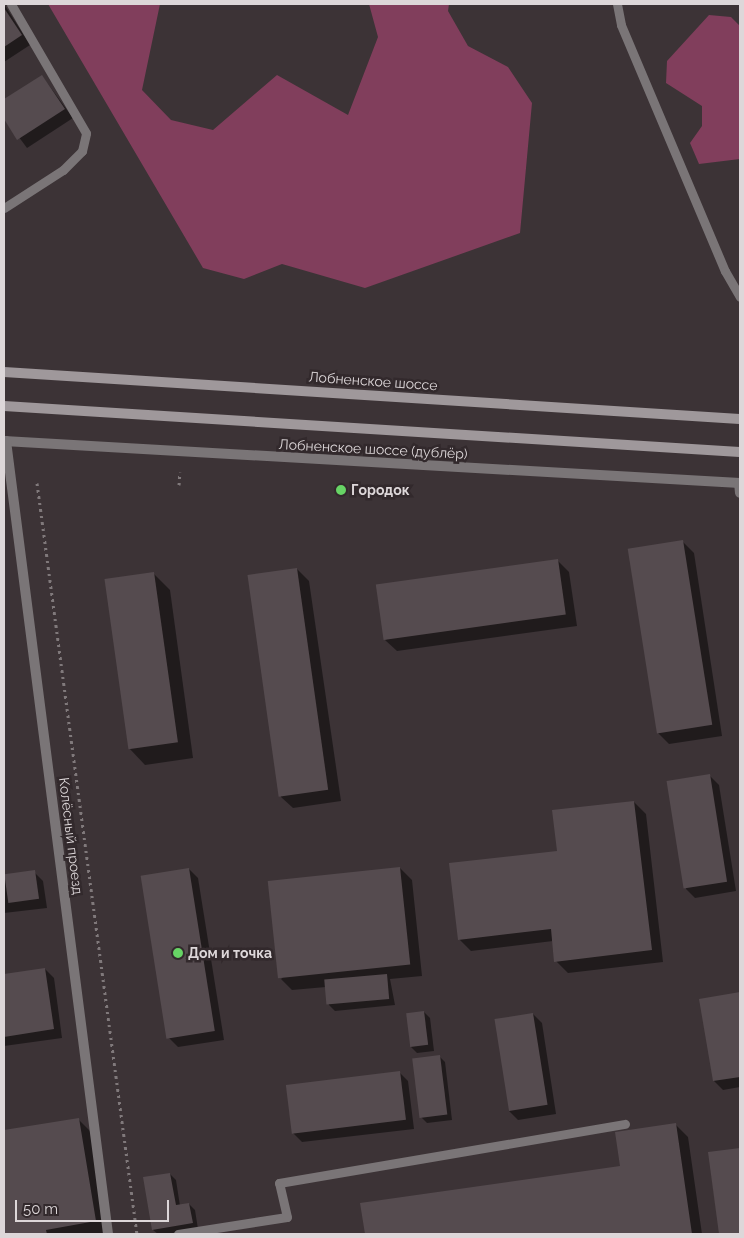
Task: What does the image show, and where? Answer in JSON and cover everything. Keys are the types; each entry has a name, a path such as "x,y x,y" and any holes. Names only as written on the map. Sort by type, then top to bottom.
{"main road":[{"name":"Лобненское шоссе","path":"4,372 740,418"},
{"path":"4,406 740,452"}],"street":[{"name":"Лобненское шоссе (дублёр)","path":"5,441 739,483"},
{"name":"Колёсный проезд","path":"5,441 108,1234"},
{"path":"739,483 740,493"}],"lane":[{"path":"4,208 63,170 82,151 86,133 11,4"},
{"path":"617,4 622,25 725,271 740,297"},
{"path":"178,1234 287,1217 279,1183 625,1124"}],"path":[{"path":"179,485 180,472"},
{"path":"37,483 137,1234"}],"shaded area":[{"path":"48,4 160,4 142,90 171,120 213,130 277,75 348,115 378,37 369,4 449,4 448,11 468,46 508,67 532,103 520,233 365,288 282,264 244,279 203,268"},
{"path":"709,15 731,17 740,26 740,159 699,164 690,143 702,126 702,106 666,83 667,61"}],"building":[{"path":"4,8 22,35 4,47"},
{"path":"42,75 65,109 17,140 4,119 4,99"},
{"path":"683,540 712,725 657,733 628,549"},
{"path":"558,559 566,614 384,640 376,585"},
{"path":"297,568 328,790 279,797 247,575"},
{"path":"154,572 178,742 128,749 104,579"},
{"path":"710,774 727,882 684,889 667,781"},
{"path":"634,801 652,950 554,962 551,929 458,940 449,863 557,851 552,810"},
{"path":"400,867 410,964 278,978 268,881"},
{"name":"Дом и точка","path":"189,868 215,1031 166,1039 141,876"},
{"path":"35,870 39,899 8,903 4,874"},
{"path":"45,968 54,1029 4,1037 4,974"},
{"path":"387,974 389,999 326,1004 324,979"},
{"path":"740,992 740,1077 713,1081 699,999"},
{"path":"424,1011 428,1045 410,1047 406,1013"},
{"path":"533,1013 548,1105 509,1111 494,1019"},
{"path":"440,1055 447,1115 420,1118 412,1058"},
{"path":"400,1071 406,1120 292,1134 286,1085"},
{"path":"79,1118 96,1221 46,1230 47,1234 4,1234 4,1130"},
{"path":"676,1123 692,1234 365,1234 360,1203 620,1166 615,1132"},
{"path":"740,1148 740,1234 719,1234 708,1152"},
{"path":"170,1173 176,1205 189,1203 193,1223 152,1230 143,1177"}],"place":[{"name":"Городок","path":"341,490"},
{"name":"Дом и точка","path":"178,953"}]}
